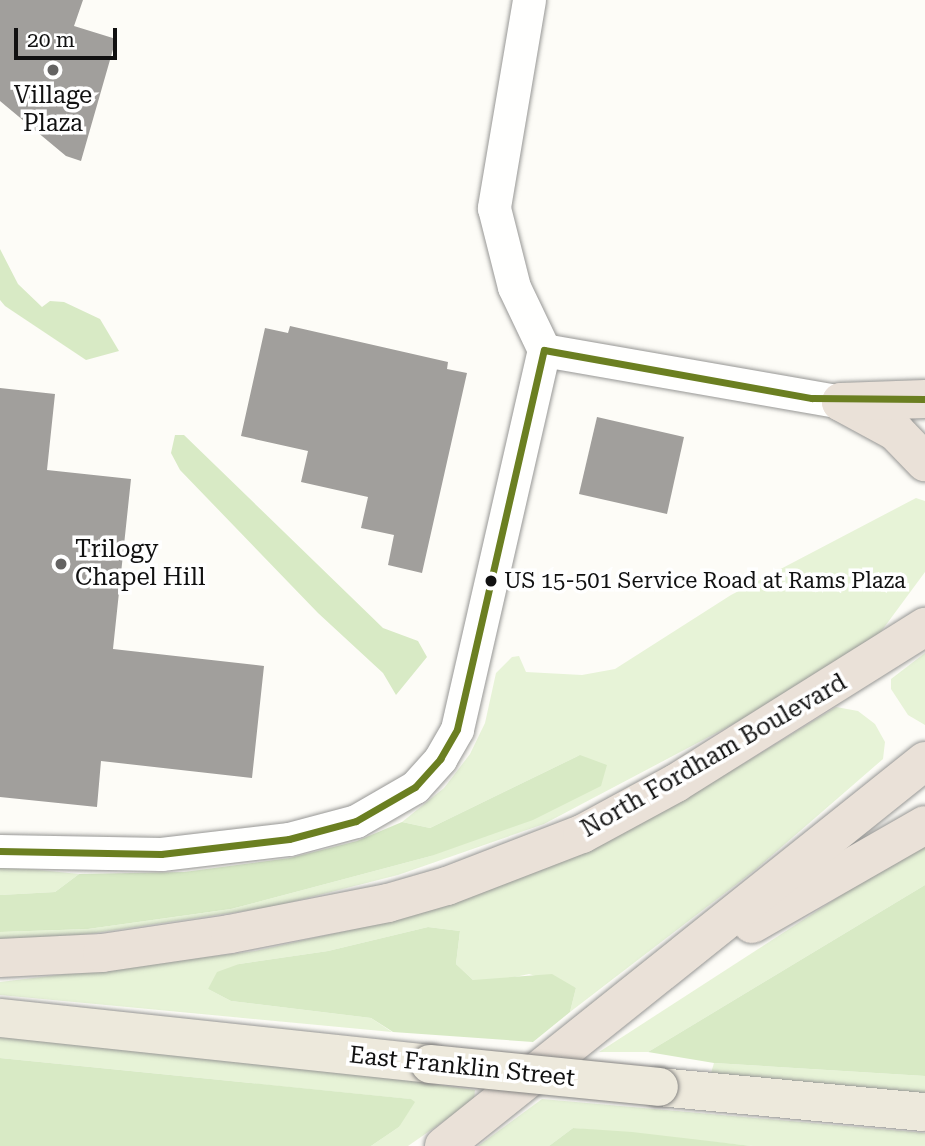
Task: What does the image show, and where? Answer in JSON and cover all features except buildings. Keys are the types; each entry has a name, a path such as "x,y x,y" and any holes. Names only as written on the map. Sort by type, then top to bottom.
{"highway":[{"path":"841,401 925,399"},
{"path":"841,401 896,432 925,462"},
{"name":"North Fordham Boulevard","path":"0,958 102,953 230,934 388,903 447,887 582,834 676,783 925,626"},
{"path":"444,1146 925,761"},
{"path":"650,983 925,825"}],"main road":[{"name":"East Franklin Street","path":"0,1018 430,1064 925,1112"}],"street":[{"path":"0,851 160,854 289,839 356,821 415,788 440,759 457,729 544,350 514,287 494,208 529,0"},
{"path":"544,350 841,401"}],"green space":[{"path":"0,249 18,284 42,307 50,301 64,302 100,319 119,351 86,360 5,306 0,300"},
{"path":"175,435 184,435 383,628 418,641 427,657 396,695 383,673 318,613 180,470 171,453"},
{"path":"916,498 925,501 925,572 880,633 739,721 544,824 398,875 272,907 89,934 0,942 0,932 88,929 231,909 431,856 580,755 430,828 402,822 444,788 470,754 485,723 496,673 512,657 519,656 526,672 582,675 615,669 731,595"},
{"path":"925,653 925,725 908,715 891,689 891,679"},
{"path":"836,707 858,711 875,724 885,742 883,759 755,870 570,1012 576,988 529,974 497,981 473,980 456,964 460,931 428,927 328,951 239,964 208,989 231,1001 371,1018 392,1032 0,995 0,982 255,951 399,919 741,765"},
{"path":"580,755 607,765 601,786 533,820 431,856 231,909 88,929 0,932 0,895 55,892 79,874 184,872 290,858 357,841 402,822 430,828"},
{"path":"925,841 925,885 648,1052 599,1052"},
{"path":"0,866 79,874 55,892 0,895"},
{"path":"925,885 925,1076 714,1063 648,1052"},
{"path":"428,927 460,931 456,964 473,980 552,974 576,988 570,1012 533,1042 393,1032 371,1018 231,1001 208,989 217,972 239,964 328,951"},
{"path":"0,1032 327,1069 475,1090 474,1100 408,1146 371,1146 399,1127 410,1099 0,1058"},
{"path":"0,1058 411,1099 415,1102 399,1127 371,1146 0,1146"},
{"path":"714,1063 925,1076 925,1094 711,1073"},
{"path":"542,1099 925,1133 925,1146 753,1146 573,1128 549,1146 478,1146"},
{"path":"573,1128 632,1132 752,1146 549,1146"}],"transit line":[{"path":"0,851 161,854 289,839 356,821 415,787 440,759 457,729 544,350 812,398 925,399"}],"place":[{"name":"Village Plaza","path":"53,70"},
{"name":"Trilogy Chapel Hill","path":"61,564"},
{"name":"US 15-501 Service Road at Rams Plaza","path":"491,581"}]}
